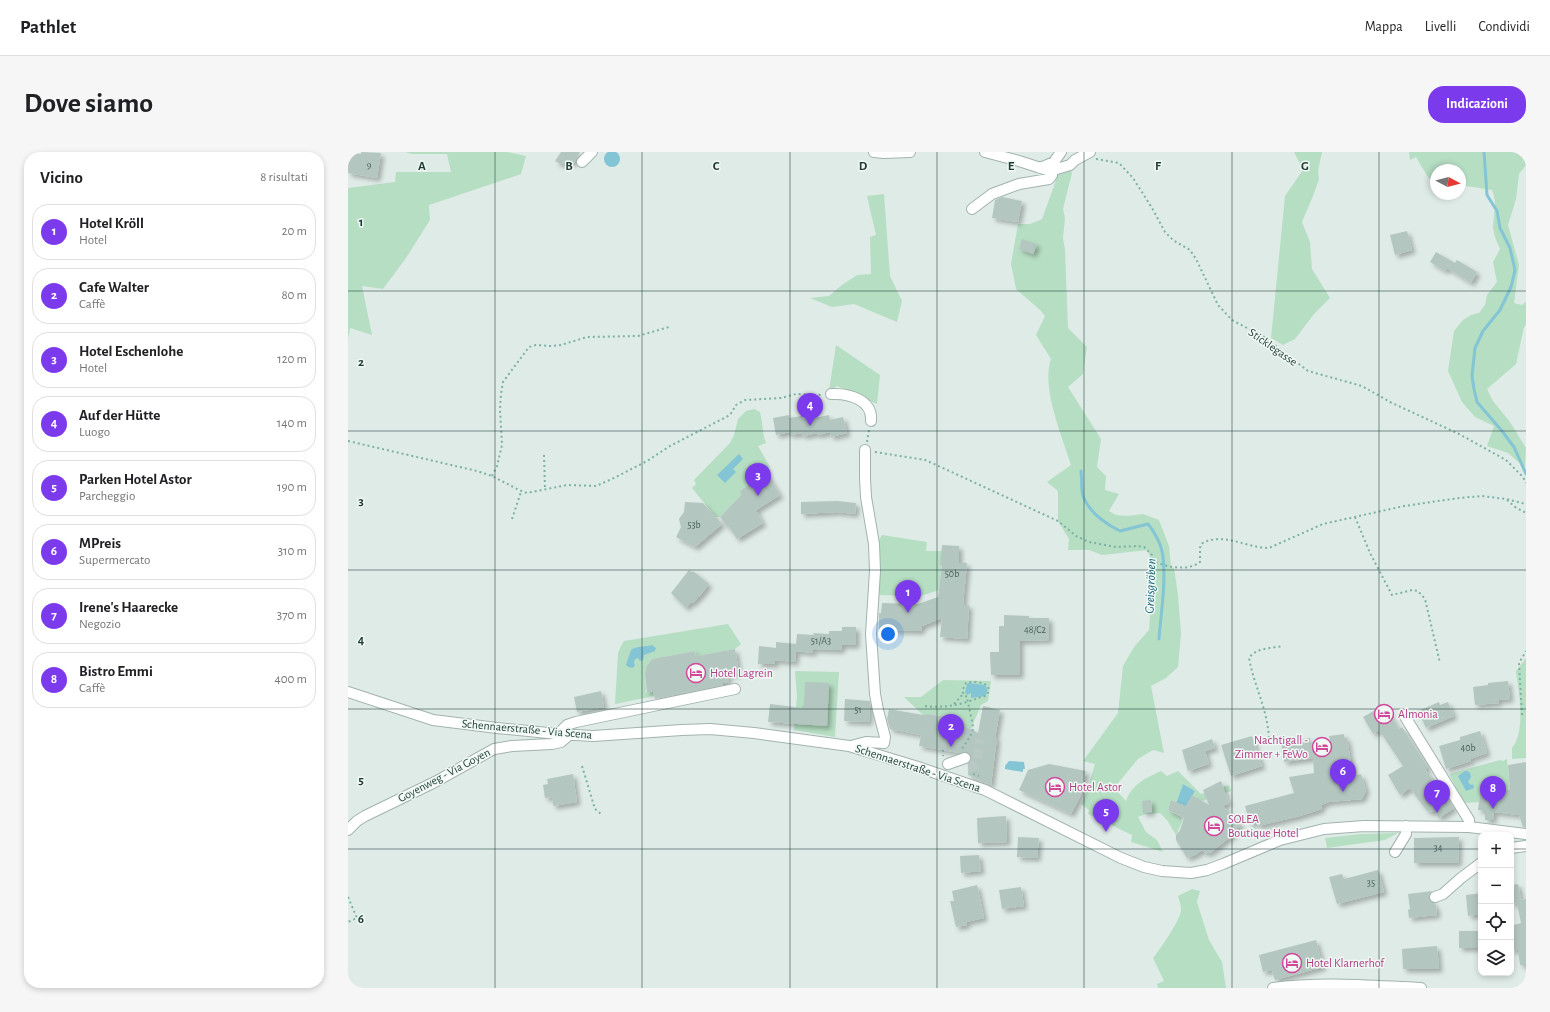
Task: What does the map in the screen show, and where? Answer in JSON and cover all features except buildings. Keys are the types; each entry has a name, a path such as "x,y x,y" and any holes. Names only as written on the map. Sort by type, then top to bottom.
{"street":[{"path":"582,162 592,152"},
{"path":"874,152 910,152"},
{"path":"985,152 1049,170 1092,155"},
{"path":"1049,170 1060,155"},
{"path":"972,209 992,194 1019,184 1049,180 1052,175 1049,170"},
{"path":"831,394 852,396 864,404 870,409 871,421"},
{"name":"Schennaerstraße - Via Scena","path":"849,746 866,742 884,743 885,737 878,710 871,634 875,571 874,544 864,478 865,450"},
{"path":"558,734 567,725 576,722 735,689"},
{"name":"Schennaerstraße - Via Scena","path":"348,692 433,720 497,728 569,735 604,736 710,729 754,733 849,746 918,767 985,790 1121,858 1144,867 1162,871 1191,872 1207,870 1280,840 1324,829 1364,826 1468,827 1526,834"},
{"path":"1404,715 1469,820 1468,827"},
{"name":"Goyenweg - Via Goyen","path":"348,830 357,821 365,816 435,782 494,749 512,746 552,744 561,742 569,735"},
{"path":"948,764 963,755"},
{"path":"1395,852 1406,834 1406,826"},
{"path":"1514,848 1526,846"},
{"path":"1434,897 1443,894 1460,878 1478,865"},
{"path":"1274,988 1290,986 1359,985 1421,988"}],"path":[{"name":"Sticklegasse","path":"1092,155 1119,163 1133,178 1165,232 1173,240 1190,250 1218,304 1232,320 1264,338 1308,371 1362,386 1390,402 1459,434 1506,460 1526,482"},
{"path":"492,476 497,466 502,444 500,410 501,394 504,382 529,347 536,345 561,345 587,337 638,336 669,327"},
{"path":"348,441 428,459 492,476 521,492 534,492 567,485 596,486 614,478 670,446 730,415 736,405 745,400 781,398 796,394 831,394"},
{"path":"871,421 865,450 925,460 1058,521 1076,536 1088,542 1116,547 1144,547 1148,550 1154,561 1174,568 1197,565 1200,562 1201,544 1206,541 1225,539 1262,548 1269,548 1323,524 1404,506 1482,496 1506,499 1526,504"},
{"path":"544,455 545,489"},
{"path":"512,519 521,492"},
{"path":"1506,499 1515,507 1526,513"},
{"path":"1355,517 1372,557 1392,595 1412,590 1418,591 1425,599 1440,663"},
{"path":"1269,738 1268,720 1248,658 1251,654 1257,651 1283,646"},
{"path":"1522,715 1519,663 1526,650"},
{"path":"925,706 937,707 954,705 968,702 978,697 986,696 989,688 982,682 966,683 963,689 963,694 954,705"},
{"path":"963,694 967,697 973,730 963,755"},
{"path":"582,766 595,809 601,814"},
{"path":"348,898 357,918 348,922"}],"green space":[{"path":"405,152 507,152 526,156 521,174 429,205 430,220 406,258 383,289 362,286 372,335 350,328 348,339 348,188 395,182 396,172 451,172 447,154 412,154"},
{"path":"1294,152 1322,152 1318,171 1319,179 1302,222 1310,242 1312,269 1330,298 1314,314 1295,339 1283,345 1271,338 1285,196 1303,170"},
{"path":"1409,152 1526,152 1526,165 1519,174 1516,199 1508,225 1519,265 1514,303 1522,305 1526,302 1526,325 1524,327 1516,364 1487,389 1493,401 1510,422 1526,448 1525,468 1508,453 1487,446 1494,426 1475,417 1462,402 1448,371 1454,331 1463,320 1471,315 1479,313 1485,305 1487,295 1497,282 1493,262 1500,249 1493,228 1495,205 1494,195 1492,190 1466,186 1466,164 1430,164 1430,179 1416,157 1410,160"},
{"path":"1070,169 1072,173 1063,209 1065,218 1063,238 1065,250 1068,328 1087,347 1083,374 1068,387 1101,439 1097,467 1106,476 1105,490 1119,494 1109,511 1116,515 1127,516 1143,514 1159,520 1169,546 1171,567 1174,568 1181,634 1178,667 1166,678 1151,686 1164,753 1153,750 1138,759 1114,788 1126,801 1132,790 1145,779 1161,771 1167,776 1178,771 1201,794 1229,785 1231,791 1202,801 1192,795 1195,791 1183,784 1177,802 1171,800 1168,810 1181,817 1182,822 1176,835 1167,820 1160,813 1146,814 1138,817 1146,832 1157,840 1163,852 1131,842 1132,835 1088,814 1089,810 1081,804 1095,764 1083,761 1118,713 1123,666 1134,647 1149,630 1153,570 1148,550 1102,555 1089,550 1068,550 1069,539 1058,521 1058,491 1047,482 1071,465 1058,426 1051,398 1049,371 1051,359 1036,335 1045,316 1016,289 1011,264 1018,224 1030,224 1042,219 1057,174"},
{"path":"884,194 890,276 902,301 897,322 854,304 832,307 810,298 829,296 857,275 871,274 870,237 876,235 867,196"},
{"path":"836,345 880,375 877,404 837,386 829,391"},
{"path":"754,409 760,412 766,443 758,446 770,467 764,472 764,476 740,491 741,495 720,517 713,517 714,515 692,488 696,484 694,480 730,443 734,435 738,419 746,411"},
{"path":"882,535 927,542 926,551 941,551 942,562 939,590 921,596 877,595 880,558 879,540"},
{"path":"728,624 741,644 735,649 696,656 695,651 652,659 648,665 650,671 646,671 645,674 645,691 647,693 653,691 654,696 615,704 618,653 624,641"},
{"path":"1526,658 1526,758 1512,759 1512,748 1519,732 1520,722 1520,701 1516,671"},
{"path":"795,671 839,672 835,737 794,730 797,697"},
{"path":"943,680 991,681 988,701 981,705 971,729 954,720 942,716 929,714 923,715 904,697 921,697"},
{"path":"1507,759 1510,790 1481,786 1479,802 1464,803 1449,774"},
{"path":"1398,833 1385,840 1327,848 1325,838 1361,834"},
{"path":"1192,889 1200,891 1197,902 1209,940 1222,962 1226,988 1158,988 1157,984 1164,981 1153,958 1170,934 1178,919 1181,909 1178,896"}],"water":[{"path":"612,151 618,153 620,159 618,165 612,167 606,165 604,159 606,153"},
{"path":"739,454 743,459 733,469 736,472 725,483 717,475"},
{"path":"652,645 656,648 655,651 644,655 643,660 640,661 638,658 635,659 635,665 633,668 626,665 631,650 638,647"},
{"path":"967,684 985,685 987,688 987,693 985,696 971,698 971,693 967,695 965,693"},
{"path":"1009,761 1024,762 1025,769 1023,769 1023,772 1005,769 1005,766"},
{"path":"1465,771 1470,773 1471,777 1468,782 1471,785 1473,784 1474,788 1466,791 1458,776"},
{"path":"1183,784 1195,791 1183,811 1175,807"}],"waterway":[{"path":"1484,152 1487,195 1497,211 1500,228 1510,248 1515,270 1511,287 1500,310 1483,331 1475,348 1472,376 1477,402 1514,447 1526,474"},
{"name":"Greisgröben","path":"1081,471 1083,496 1089,507 1098,517 1120,531 1148,524 1158,539 1164,567 1159,639"}],"tunnel":[{"path":"968,767 974,766 977,763 980,739"}],"place":[{"name":"Auf der Hütte","path":"810,426"},
{"name":"Hotel Eschenlohe","path":"758,496"},
{"name":"Hotel Kröll","path":"908,613"},
{"name":"Hotel Lagrein","path":"696,673"},
{"name":"Almonia","path":"1384,714"},
{"name":"Cafe Walter","path":"951,747"},
{"name":"Nachtigall - Zimmer + FeWo","path":"1322,747"},
{"name":"Hotel Astor","path":"1055,787"},
{"name":"MPreis","path":"1343,792"},
{"name":"Bistro Emmi","path":"1493,809"},
{"name":"Irene's Haarecke","path":"1437,813"},
{"name":"SOLEA Boutique Hotel","path":"1214,826"},
{"name":"Parken Hotel Astor","path":"1106,832"},
{"name":"Hotel Klarnerhof","path":"1292,963"}]}
